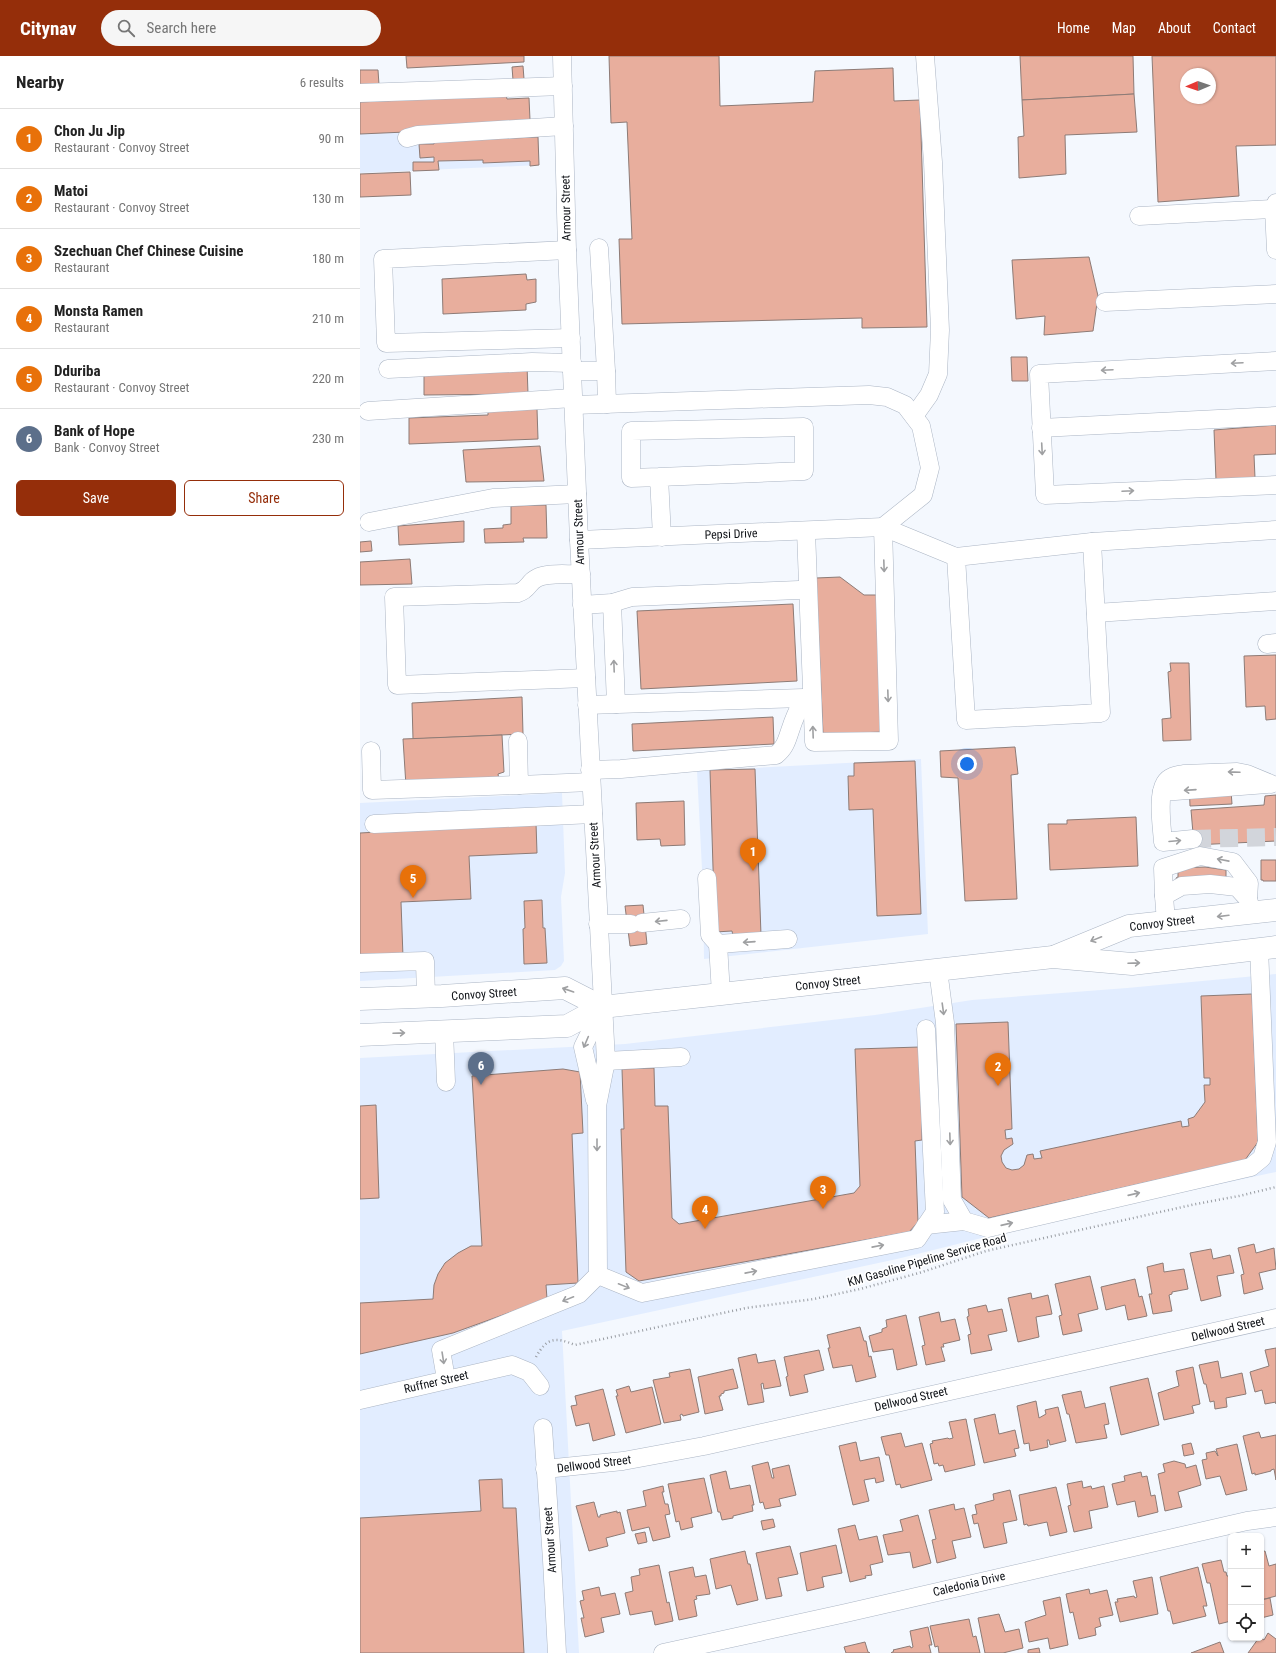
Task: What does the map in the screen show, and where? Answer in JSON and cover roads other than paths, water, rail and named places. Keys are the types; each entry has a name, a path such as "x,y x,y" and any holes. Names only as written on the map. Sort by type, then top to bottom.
{"main road":[{"name":"Convoy Street","path":"1053,957 1129,926 1166,922 1250,906 1276,910"},
{"name":"Convoy Street","path":"360,1035 567,1026 602,1007 1053,957 1132,964 1268,948"},
{"name":"Convoy Street","path":"360,999 426,997 565,988 602,1007"}],"street":[{"name":"Armour Street","path":"562,56 567,250 580,574 606,1061 597,1106"},
{"path":"914,416 929,395 938,374 940,330 933,162 925,56"},
{"path":"360,93 563,86"},
{"path":"407,138 418,135 564,126"},
{"path":"1139,216 1275,206 1276,250"},
{"path":"599,248 607,404"},
{"path":"567,250 383,259 386,343 571,338"},
{"path":"1105,302 1276,294"},
{"path":"1276,361 1039,374 1044,495 1276,485"},
{"path":"388,369 532,362 606,371"},
{"path":"368,411 573,402 607,404 869,395 887,397 905,405 921,426 930,468 923,495 882,527"},
{"path":"1041,428 1276,416"},
{"path":"804,427 804,471 659,477 632,478 631,431 804,427"},
{"path":"659,477 662,537"},
{"path":"369,522 493,498 577,494"},
{"path":"801,531 814,742 889,740 882,527"},
{"path":"882,527 956,557 1092,542 1276,530"},
{"name":"Pepsi Drive","path":"579,540 882,527"},
{"path":"371,751 372,790 520,785 591,776 621,769 776,755 781,751 787,741 804,698 799,590 801,531"},
{"path":"956,557 966,720 1101,713 1092,542"},
{"path":"580,574 544,575 534,580 525,591 518,593 394,597 397,685 586,678"},
{"path":"582,605 612,603 632,596 799,590"},
{"path":"1096,613 1276,601"},
{"path":"612,603 616,704"},
{"path":"587,706 804,698"},
{"path":"518,741 520,785"},
{"path":"1193,839 1163,842 1160,802 1162,792 1273,784"},
{"path":"374,824 593,814"},
{"path":"1166,922 1163,868 1200,856 1233,862 1250,883 1250,906"},
{"path":"706,878 710,935 718,944 721,994"},
{"path":"1164,896 1182,886 1210,884 1238,887 1250,906"},
{"path":"598,924 637,923 681,919"},
{"path":"718,944 788,939"},
{"path":"926,1225 964,1221 988,1228 1251,1167 1262,1158 1267,1142 1268,948"},
{"path":"360,963 425,961 426,997"},
{"path":"938,970 945,1023 952,1200 964,1221"},
{"path":"446,1379 441,1350 579,1294 598,1275 597,1106 583,1046 602,1007"},
{"path":"598,1275 642,1293 917,1239 935,1212 926,1029"},
{"path":"444,1031 446,1082"},
{"path":"606,1061 681,1057"},
{"name":"Dellwood Street","path":"545,1469 622,1461 704,1446 1276,1318"},
{"name":"Ruffner Street","path":"360,1400 446,1379 520,1368 540,1386"},
{"name":"Armour Street","path":"542,1428 557,1653"},
{"name":"Caledonia Drive","path":"663,1653 1225,1526 1276,1517"}],"tunnel":[{"path":"1193,839 1276,837"}],"place":[{"name":"Chon Ju Jip","path":"753,871"},
{"name":"Dduriba","path":"413,898"},
{"name":"Bank of Hope","path":"481,1085"},
{"name":"Matoi","path":"998,1086"},
{"name":"Szechuan Chef Chinese Cuisine","path":"823,1209"},
{"name":"Monsta Ramen","path":"705,1229"}]}
